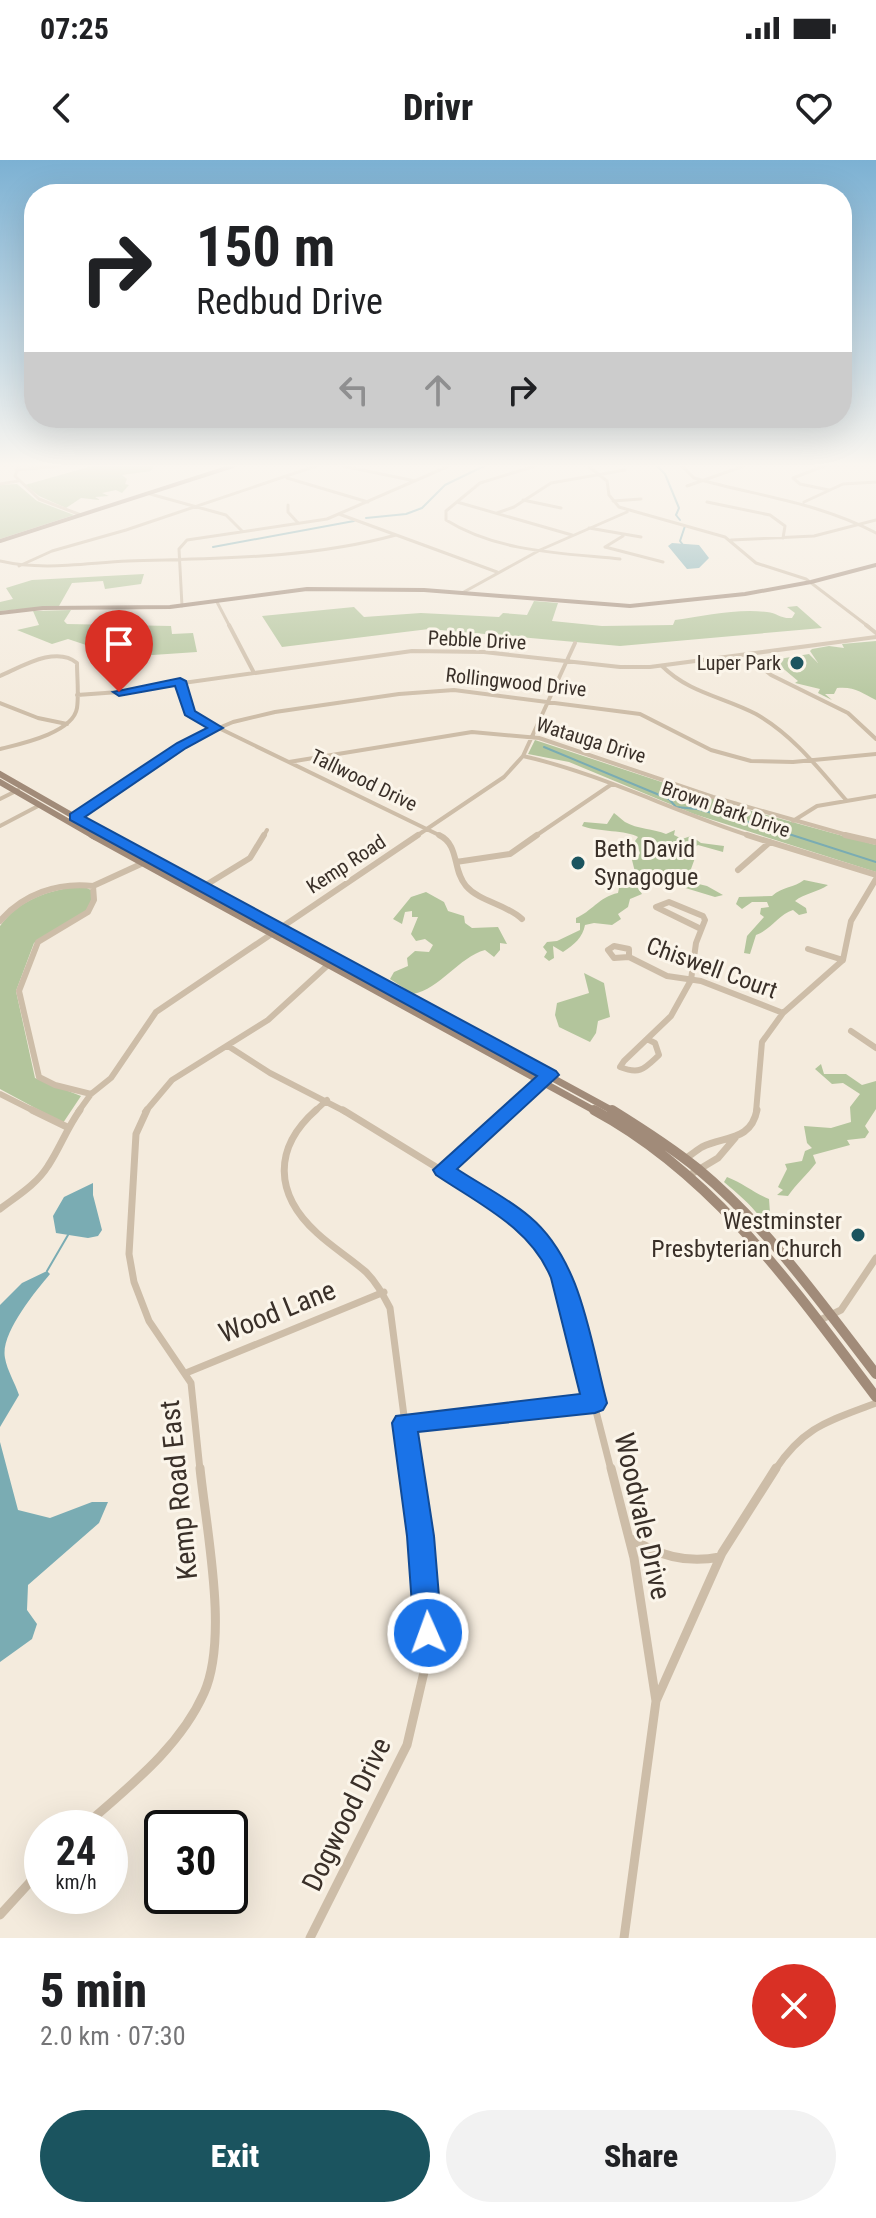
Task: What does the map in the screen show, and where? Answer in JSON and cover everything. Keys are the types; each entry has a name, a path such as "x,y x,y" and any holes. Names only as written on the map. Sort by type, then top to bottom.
{"main road":[{"path":"0,613 43,608 182,606 307,589 462,593 630,606 731,596 811,582 876,565"},
{"path":"0,774 201,888 328,965 608,1107 684,1159 757,1226 876,1374"},
{"path":"0,782 141,864 273,931 546,1078 675,1165 745,1231 818,1321 876,1400"}],"street":[{"path":"19,566 60,549"},
{"path":"179,549 182,606"},
{"path":"306,549 308,555"},
{"path":"0,561 19,566 178,561 308,555 348,549"},
{"path":"434,549 497,572"},
{"path":"535,549 620,559"},
{"path":"613,549 663,562"},
{"path":"741,549 756,563 811,582 876,635"},
{"path":"462,593 540,550"},
{"path":"217,602 253,671"},
{"name":"Pebble Drive","path":"77,695 435,650 484,652 620,667 662,666 748,656 876,635"},
{"name":"Kemp Road","path":"0,1209 35,1183 49,1165 67,1127 91,1094 111,1078 156,1012 495,785 523,756 575,643"},
{"path":"0,676 40,660 66,655 75,658 77,663 77,712 67,724 47,735 0,749"},
{"path":"748,656 771,675 848,713 876,739"},
{"path":"662,666 680,683 742,707 769,722 811,760 846,800"},
{"name":"Tallwood Drive","path":"180,681 189,713 429,829 452,845 461,880 468,888 514,910 522,919"},
{"name":"Rollingwood Drive","path":"75,817 181,746 216,728 275,712 438,690 547,700 608,708 652,718 708,749 736,758 773,763 876,754"},
{"path":"0,703 38,718 67,724"},
{"name":"Watauga Drive","path":"289,762 472,732 531,737 559,742 713,797 876,842"},
{"name":"Brown Bark Drive","path":"523,756 571,767 698,820 876,877"},
{"path":"456,862 510,854 612,784"},
{"path":"0,799 24,787"},
{"path":"793,821 817,806 876,796"},
{"path":"0,826 40,805"},
{"path":"201,888 250,858 267,830"},
{"path":"738,870 770,842"},
{"path":"0,921 14,907 55,888 67,884 93,886 141,864"},
{"path":"675,1165 702,1147 735,1138 747,1131 755,1118 762,1042 783,1013 843,960 851,921 876,877"},
{"path":"91,1094 55,1085 39,1077 19,991 32,950 44,938 88,912 94,900 93,886"},
{"path":"647,1039 655,1043 659,1055 641,1072 625,1071 620,1067 624,1061 671,1016 691,980 699,928 705,920 703,916 669,902 656,907 699,928"},
{"path":"808,949 843,960"},
{"name":"Chiswell Court","path":"629,957 667,976 691,980 783,1013"},
{"name":"Kemp Road East","path":"102,1810 153,1765 176,1738 205,1692 216,1619 198,1426 186,1373 149,1321 134,1282 129,1254 136,1134 147,1105 165,1085 271,1018 328,965"},
{"path":"851,1031 875,1046"},
{"name":"Woodvale Drive","path":"228,1046 270,1073 327,1100 443,1170 523,1222 553,1256 562,1278 629,1538 656,1701 624,1938"},
{"path":"443,1170 546,1078"},
{"path":"0,1094 67,1127"},
{"path":"327,1100 299,1123 290,1136 283,1164 285,1184 293,1206 315,1234 370,1277 384,1292"},
{"path":"688,1176 718,1158 735,1138"},
{"path":"818,1321 832,1316 846,1303 876,1258"},
{"name":"Wood Lane","path":"186,1373 384,1292"},
{"name":"Dogwood Drive","path":"310,1938 407,1745 428,1655 429,1612 390,1308 384,1292"},
{"path":"656,1701 720,1557 788,1450 815,1426 876,1400"},
{"path":"404,1423 595,1403"},
{"path":"629,1538 675,1560 701,1562 720,1557"},
{"path":"0,1915 24,1889"}],"green space":[{"path":"144,574 141,584 105,589 103,581 72,583 59,606 0,611 0,602 13,599 6,588 32,580"},
{"path":"534,601 558,603 552,621 602,626 673,625 675,620 744,611 792,618 795,613 787,607 797,606 822,628 620,646 429,629 282,647 262,616 354,607 364,617 421,613 499,617 503,613 527,615"},
{"path":"71,610 64,621 67,624 171,626 172,634 193,633 197,652 123,657 121,649 109,642 95,648 68,639 52,644 17,630 39,625 33,611"},
{"path":"876,641 876,700 858,691 837,688 834,694 825,694 832,700 818,693 820,689 795,683 798,681 773,660 809,654 818,663 810,651 812,649 829,646 844,648 842,644"},
{"path":"535,740 734,806 876,845 876,872 694,814 569,762 528,754"},
{"path":"614,813 635,826 666,834 675,830 674,835 682,839 691,836 701,843 724,846 723,852 698,845 686,853 695,858 691,869 697,879 688,874 686,881 707,886 723,895 715,897 669,883 665,880 670,878 655,869 636,885 642,894 630,899 628,907 618,914 621,919 612,925 585,925 571,947 563,952 553,946 554,958 549,961 544,957 547,952 543,947 547,942 557,941 580,930 576,918 618,893 619,888 636,876 631,856 638,857 640,853 635,841 638,837 582,826 584,822 607,824"},
{"path":"804,880 828,885 795,901 806,908 807,913 799,915 793,910 784,915 756,935 750,954 744,953 747,936 764,917 760,914 761,908 769,907 767,902 752,902 742,909 736,904 739,897 772,896"},
{"path":"83,886 91,890 91,901 86,911 34,943 16,991 35,1078 81,1096 63,1123 0,1089 0,926 26,902"},
{"path":"426,892 444,902 448,911 464,916 465,923 472,928 498,927 507,944 500,943 500,950 494,957 485,950 476,954 432,986 413,994 390,979 394,972 408,966 407,958 415,951 429,952 433,945 425,939 416,941 411,934 418,917 412,917 412,911 405,912 402,924 393,919 411,897"},
{"path":"584,973 604,983 610,1017 598,1021 596,1033 590,1042 559,1027 555,1015 557,1003 589,993"},
{"path":"821,1064 824,1074 846,1074 862,1085 876,1081 876,1109 865,1126 869,1132 865,1138 847,1140 850,1145 813,1155 816,1163 788,1196 777,1195 783,1190 778,1187 787,1169 785,1164 802,1161 805,1151 812,1148 807,1143 804,1126 831,1128 851,1122 850,1107 860,1094 843,1083 832,1084 815,1069"},
{"path":"727,1177 769,1199 770,1213 760,1217 724,1182"}],"water":[{"path":"670,549 702,549 709,558 699,568 687,569"},
{"path":"93,1183 102,1230 98,1236 88,1238 56,1233 53,1216 64,1197"},
{"path":"47,1271 50,1274 20,1314 8,1337 5,1358 19,1395 0,1427 0,1305 22,1283"},
{"path":"0,1442 18,1510 50,1518 92,1502 108,1502 99,1523 28,1585 27,1610 37,1624 32,1639 0,1662"}],"waterway":[{"path":"544,747 669,799 676,807 697,809 767,827 876,862"},
{"path":"47,1271 68,1235"}],"place":[{"name":"Luper Park","path":"797,663"},
{"name":"Beth David Synagogue","path":"578,863"},
{"name":"Westminster Presbyterian Church","path":"858,1235"}],"route":[{"path":"119,692 180,681 189,713 216,728 181,746 75,817 179,877 550,1075 443,1170 523,1222 553,1256 562,1278 595,1403 404,1423 429,1612 428,1633"}]}
